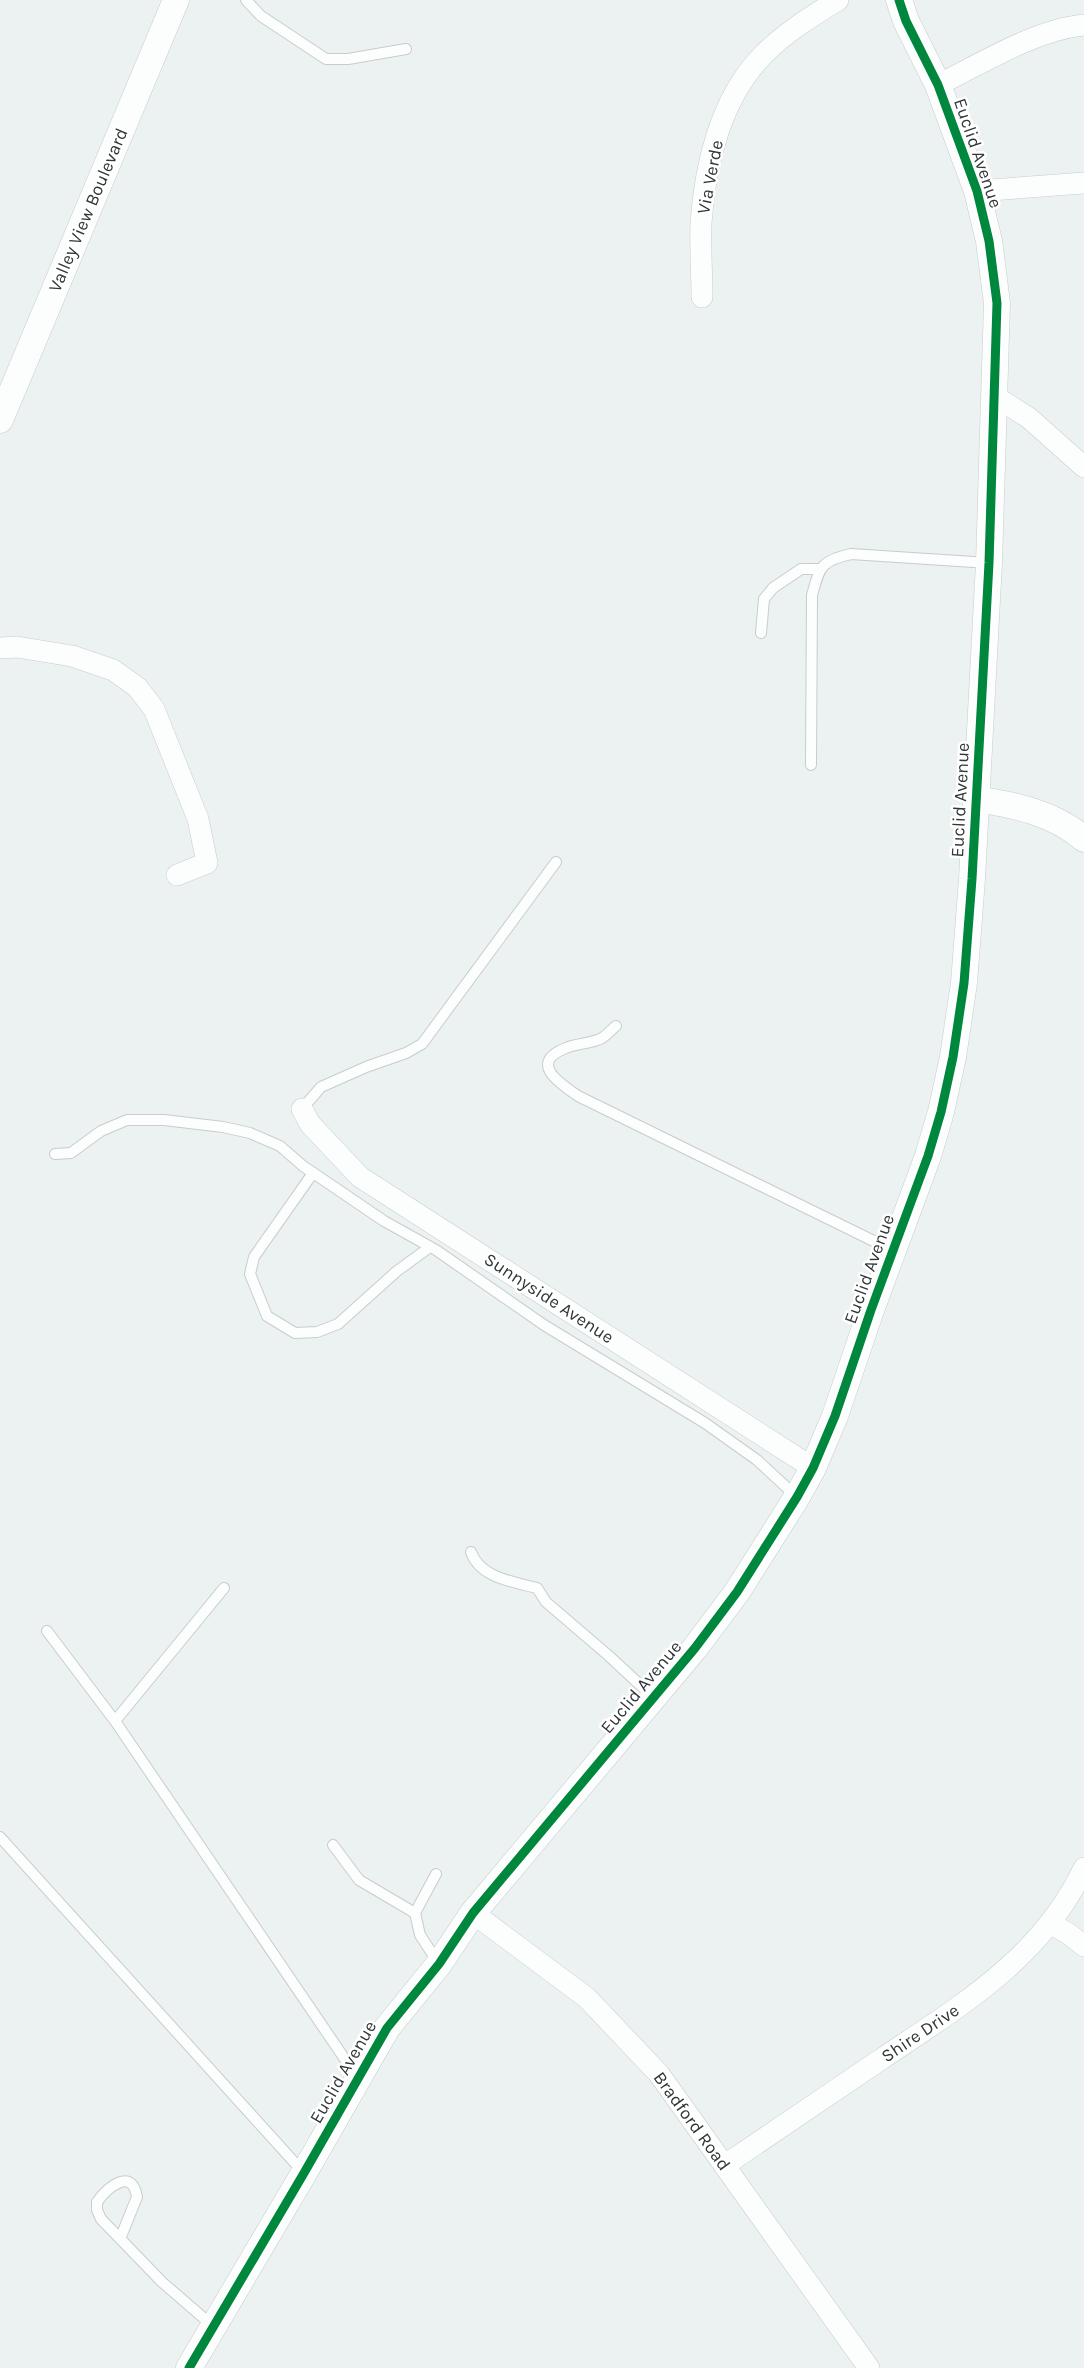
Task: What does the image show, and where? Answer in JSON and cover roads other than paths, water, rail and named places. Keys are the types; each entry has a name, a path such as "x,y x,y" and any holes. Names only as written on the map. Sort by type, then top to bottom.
{"street":[{"name":"Valley View Boulevard","path":"0,420 176,0"},
{"name":"Via Verde","path":"702,297 701,223 710,159 726,111 740,84 763,55 804,21 838,0"},
{"name":"Euclid Avenue","path":"189,2368 387,2028 439,1964 473,1913 695,1648 737,1592 797,1497 813,1468 836,1416 931,1145 953,1057 964,983 989,563 996,397 997,303 989,241 977,191 938,85 906,21 899,0"},
{"path":"938,85 1031,40 1069,27 1084,25"},
{"path":"977,191 1084,183"},
{"path":"996,397 1029,418 1084,467"},
{"path":"0,648 17,647 72,656 113,670 137,687 154,709 198,819 207,863 177,875"},
{"path":"976,799 1023,807 1070,827 1084,839"},
{"name":"Sunnyside Avenue","path":"302,1109 310,1124 360,1177 813,1468"},
{"name":"Shire Drive","path":"725,2165 975,1996 1015,1962 1051,1924 1084,1868"},
{"name":"Bradford Road","path":"473,1913 587,1998 659,2074 869,2368"},
{"path":"1051,1924 1084,1946"}],"lane":[{"path":"246,0 261,16 326,59 348,59 405,49"},
{"path":"811,765 813,595 820,569 834,558 851,554 989,563"},
{"path":"761,633 764,599 773,588 801,569 820,569"},
{"path":"302,1109 321,1087 366,1067 406,1053 422,1044 556,862"},
{"path":"616,1026 602,1038 566,1047 556,1052 549,1064 552,1077 579,1096 893,1251"},
{"path":"55,1154 71,1153 101,1131 127,1120 164,1120 223,1127 250,1133 280,1146 313,1173 384,1221 430,1246 544,1324 705,1424 757,1460 797,1497"},
{"path":"313,1173 254,1257 250,1274 255,1291 267,1316 276,1322 296,1333 317,1332 338,1324 397,1271 430,1246"},
{"path":"471,1552 474,1560 480,1566 500,1579 537,1588 546,1602 653,1697"},
{"path":"115,1721 224,1588"},
{"path":"47,1631 115,1721 357,2077"},
{"path":"0,1837 304,2173"},
{"path":"333,1845 359,1880 415,1913"},
{"path":"436,1874 415,1913 420,1935 439,1964"},
{"path":"120,2239 137,2198 136,2190 130,2183 123,2181 114,2183 97,2202 97,2210 101,2219 120,2239 162,2282 214,2327"}]}
